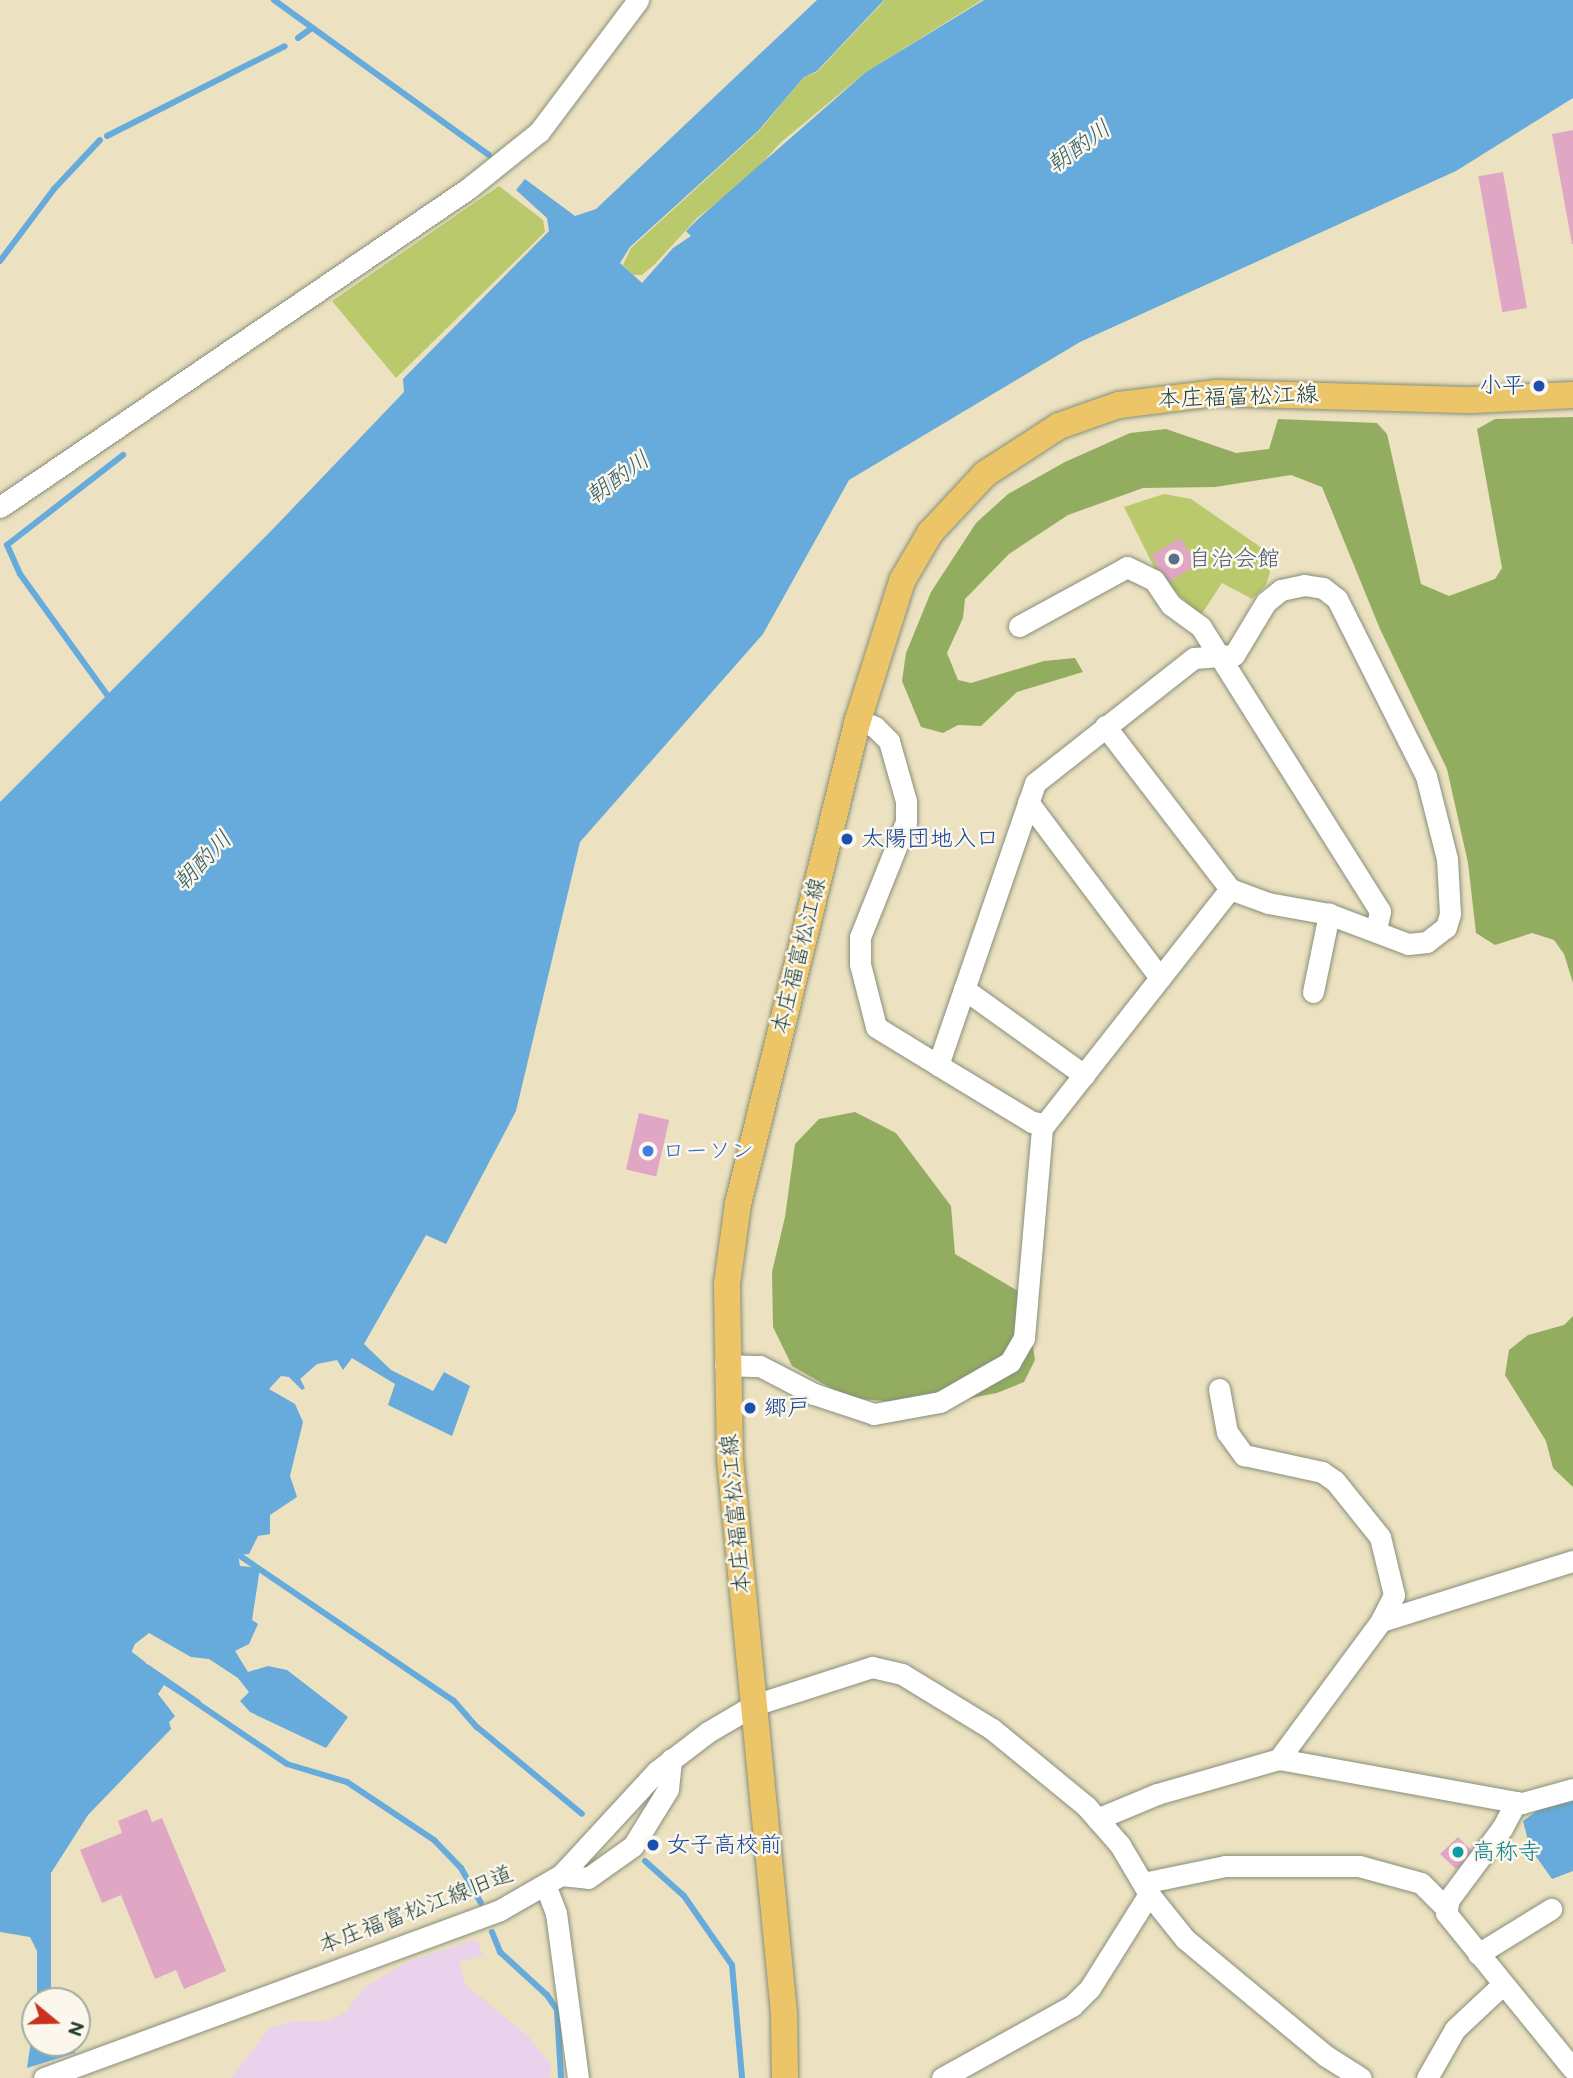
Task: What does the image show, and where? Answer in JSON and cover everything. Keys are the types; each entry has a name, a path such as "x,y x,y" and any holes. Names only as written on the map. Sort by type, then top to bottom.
{"main road":[{"name":"本庄福富松江線","path":"785,2078 784,2013 725,1365 727,1284 738,1204 858,720 892,605 930,533 985,474 1059,426 1128,403 1217,393 1473,400 1573,395"}],"street":[{"path":"0,508 469,188 539,132 638,0"},
{"path":"1019,626 1127,566 1154,580 1171,605 1201,627 1380,911 1376,930"},
{"path":"938,1065 1035,783 1048,768 1194,658 1234,655 1266,602 1281,590 1304,585 1324,588 1337,599 1426,776 1447,859 1450,914 1437,937 1408,944 1329,914 1268,903 1230,889 1105,726"},
{"path":"858,720 875,727 889,741 903,783 906,811 903,831 860,937 860,964 876,1027 1042,1126"},
{"path":"1028,802 1160,978"},
{"path":"725,1365 760,1367 814,1394 874,1414 940,1402 1010,1362 1024,1338 1042,1126 1230,889"},
{"path":"1313,992 1329,914"},
{"path":"964,989 1084,1076"},
{"path":"1219,1389 1227,1432 1244,1455 1322,1472 1335,1481 1380,1537 1394,1595 1381,1621 1279,1759"},
{"path":"1381,1621 1573,1561"},
{"name":"本庄福富松江線旧道","path":"44,2078 500,1910 554,1881 671,1759 754,1705 872,1667 902,1674 992,1729 1097,1819 1146,1889 1202,1954 1326,2056 1361,2078"},
{"path":"578,2078 554,1881 588,1878 633,1846 668,1789 671,1759"},
{"path":"1097,1819 1157,1794 1279,1759 1516,1802 1573,1789"},
{"path":"1445,1908 1516,1802"},
{"path":"942,2078 1072,2006 1097,1978 1146,1889 1225,1866 1359,1866 1421,1883 1445,1908 1502,1985 1573,2069"},
{"path":"1478,1954 1551,1909"},
{"path":"1427,2078 1455,2029 1502,1985"}],"shaded area":[{"path":"476,1939 483,1955 459,1962 466,1985 528,2036 551,2065 550,2078 231,2078 270,2028 296,2021 326,2021 346,2012 364,1988 405,1963"}],"green space":[{"path":"885,0 982,0 866,72 780,143 750,177 697,218 656,263 642,275 633,275 623,265 631,248 758,132 804,77 817,72"},
{"path":"499,186 543,220 545,232 396,378 332,301"},
{"path":"1573,417 1573,983 1564,954 1554,940 1532,933 1495,945 1476,933 1468,863 1447,769 1380,629 1322,487 1291,475 1215,487 1143,488 1068,515 1009,554 965,599 963,618 947,653 958,680 971,683 1044,661 1075,658 1083,672 1017,692 981,726 958,725 943,733 921,727 902,681 906,653 931,592 976,523 1008,494 1065,462 1130,433 1166,429 1236,453 1269,449 1278,419 1377,423 1387,434 1421,584 1449,596 1495,579 1502,568 1477,429 1495,419"},
{"path":"1164,494 1191,499 1275,557 1266,585 1252,599 1222,583 1201,615 1159,577 1124,507"},
{"path":"855,1112 896,1133 951,1206 955,1254 1025,1295 1035,1360 1024,1382 997,1393 934,1405 848,1398 792,1366 773,1327 772,1272 785,1217 795,1144 819,1119"},
{"path":"1573,1316 1573,1487 1553,1468 1546,1441 1505,1375 1509,1350 1528,1335 1564,1325"}],"water":[{"name":"朝酌川","path":"817,0 884,0 817,71 804,77 758,131 630,247 620,263 642,283 673,248 691,236 686,231 698,219 866,72 984,0 1573,0 1573,98 1456,171 1080,342 849,480 763,634 580,842 516,1111 446,1244 426,1235 364,1344 391,1370 433,1391 444,1372 470,1386 452,1436 388,1405 395,1384 352,1358 343,1370 337,1360 317,1364 300,1379 305,1388 302,1390 289,1377 281,1376 269,1389 295,1404 303,1422 290,1476 297,1497 270,1515 270,1534 258,1536 249,1554 238,1555 240,1566 260,1568 252,1620 258,1624 249,1644 235,1651 248,1672 268,1666 287,1670 348,1717 326,1748 250,1712 240,1701 249,1692 238,1678 209,1659 191,1657 149,1633 135,1644 129,1657 149,1665 201,1701 195,1705 164,1685 158,1694 175,1716 169,1722 171,1729 88,1815 51,1873 51,1987 37,1987 37,1951 30,1937 0,1932 0,802 271,531 404,392 403,379 549,231 547,218 516,190 525,179 575,216 596,209"},
{"path":"1573,1799 1573,1871 1552,1879 1530,1848 1523,1821 1541,1808"},
{"path":"29,2057 62,2057 27,2068"}],"building":[{"path":"1573,130 1573,244 1572,244 1552,134"},
{"path":"1503,172 1527,308 1502,312 1478,176"},
{"name":"自治会館","path":"1180,538 1197,564 1169,582 1164,574 1161,576 1152,555"},
{"name":"ローソン","path":"639,1113 669,1120 656,1176 626,1170"},
{"path":"147,1809 152,1822 162,1818 226,1971 184,1989 176,1970 155,1979 121,1895 102,1903 80,1850 122,1833 118,1821"},
{"name":"高称寺","path":"1458,1837 1475,1854 1456,1869 1440,1854"}],"waterway":[{"path":"274,0 489,155"},
{"path":"298,38 312,28"},
{"path":"107,136 285,46"},
{"path":"0,261 54,189 100,140"},
{"path":"113,703 20,574 7,545 123,455"},
{"path":"233,1551 454,1701 477,1727 582,1814"},
{"path":"123,1649 143,1664"},
{"path":"191,1699 287,1764 347,1782 434,1840 461,1868 481,1903"},
{"path":"645,1861 684,1896 732,1965 742,2078"},
{"path":"492,1932 500,1952 547,1995 557,2010 561,2078"}],"place":[{"name":"小平","path":"1539,386"},
{"name":"自治会館","path":"1174,559"},
{"name":"太陽団地入口","path":"847,839"},
{"name":"ローソン","path":"648,1151"},
{"name":"郷戸","path":"750,1408"},
{"name":"女子高校前","path":"653,1845"},
{"name":"高称寺","path":"1458,1852"}]}
